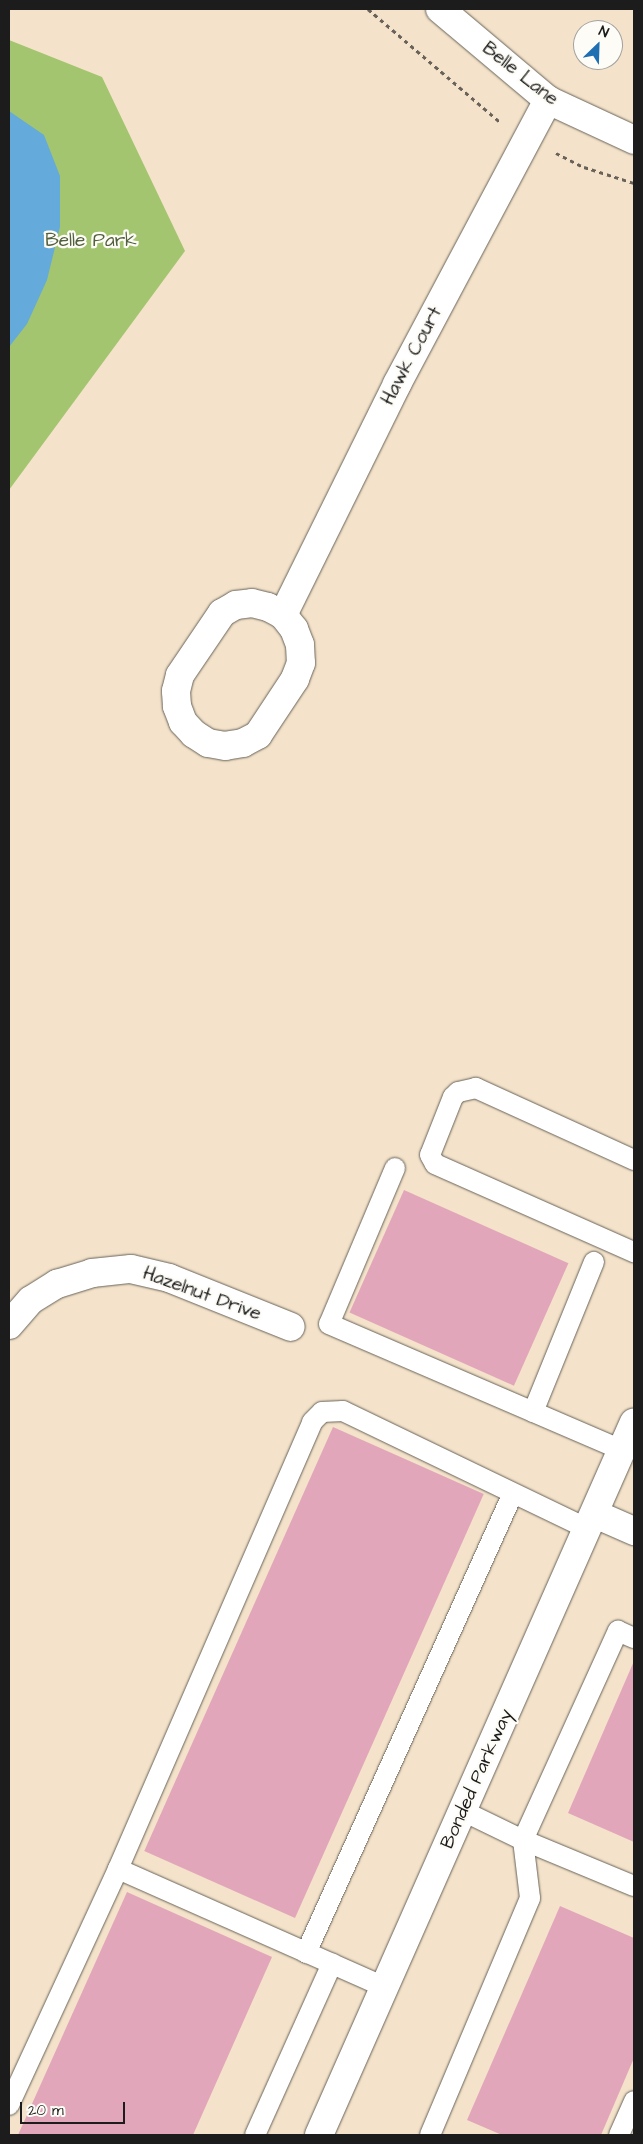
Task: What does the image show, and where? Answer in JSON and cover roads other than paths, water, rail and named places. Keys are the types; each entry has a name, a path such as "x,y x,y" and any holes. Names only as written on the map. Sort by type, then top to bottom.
{"street":[{"name":"Belle Lane","path":"440,9 548,100 634,140"},
{"name":"Hawk Court","path":"283,615 397,384 548,100"},
{"path":"252,604 268,607 283,615 294,629 300,645 301,662 295,679 258,736 243,743 225,746 208,743 194,734 183,722 177,706 176,691 180,675 222,613 236,605 252,604"},
{"name":"Hazelnut Drive","path":"9,1325 31,1300 57,1284 92,1272 130,1269 169,1278 291,1327"},
{"name":"Bonded Parkway","path":"319,2135 634,1422"},
{"path":"591,1521 634,1531"}],"lane":[{"path":"634,1160 476,1088 458,1092 453,1097 430,1155 435,1164 634,1252"},
{"path":"395,1168 329,1324 622,1450"},
{"path":"533,1412 594,1262"},
{"path":"9,2104 118,1869 312,1422 322,1412 343,1411 513,1493 591,1521"},
{"path":"306,1953 513,1493"},
{"path":"430,2135 530,1898 523,1840 618,1631 634,1638"},
{"path":"463,1811 523,1840 634,1886"},
{"path":"118,1869 384,1987"},
{"path":"256,2135 332,1964"},
{"path":"619,2135 634,2101"}],"water":[{"path":"9,111 44,135 60,176 60,227 47,280 27,324 9,347"}],"park label":[{"name":"Belle Park","path":"91,241"}]}
